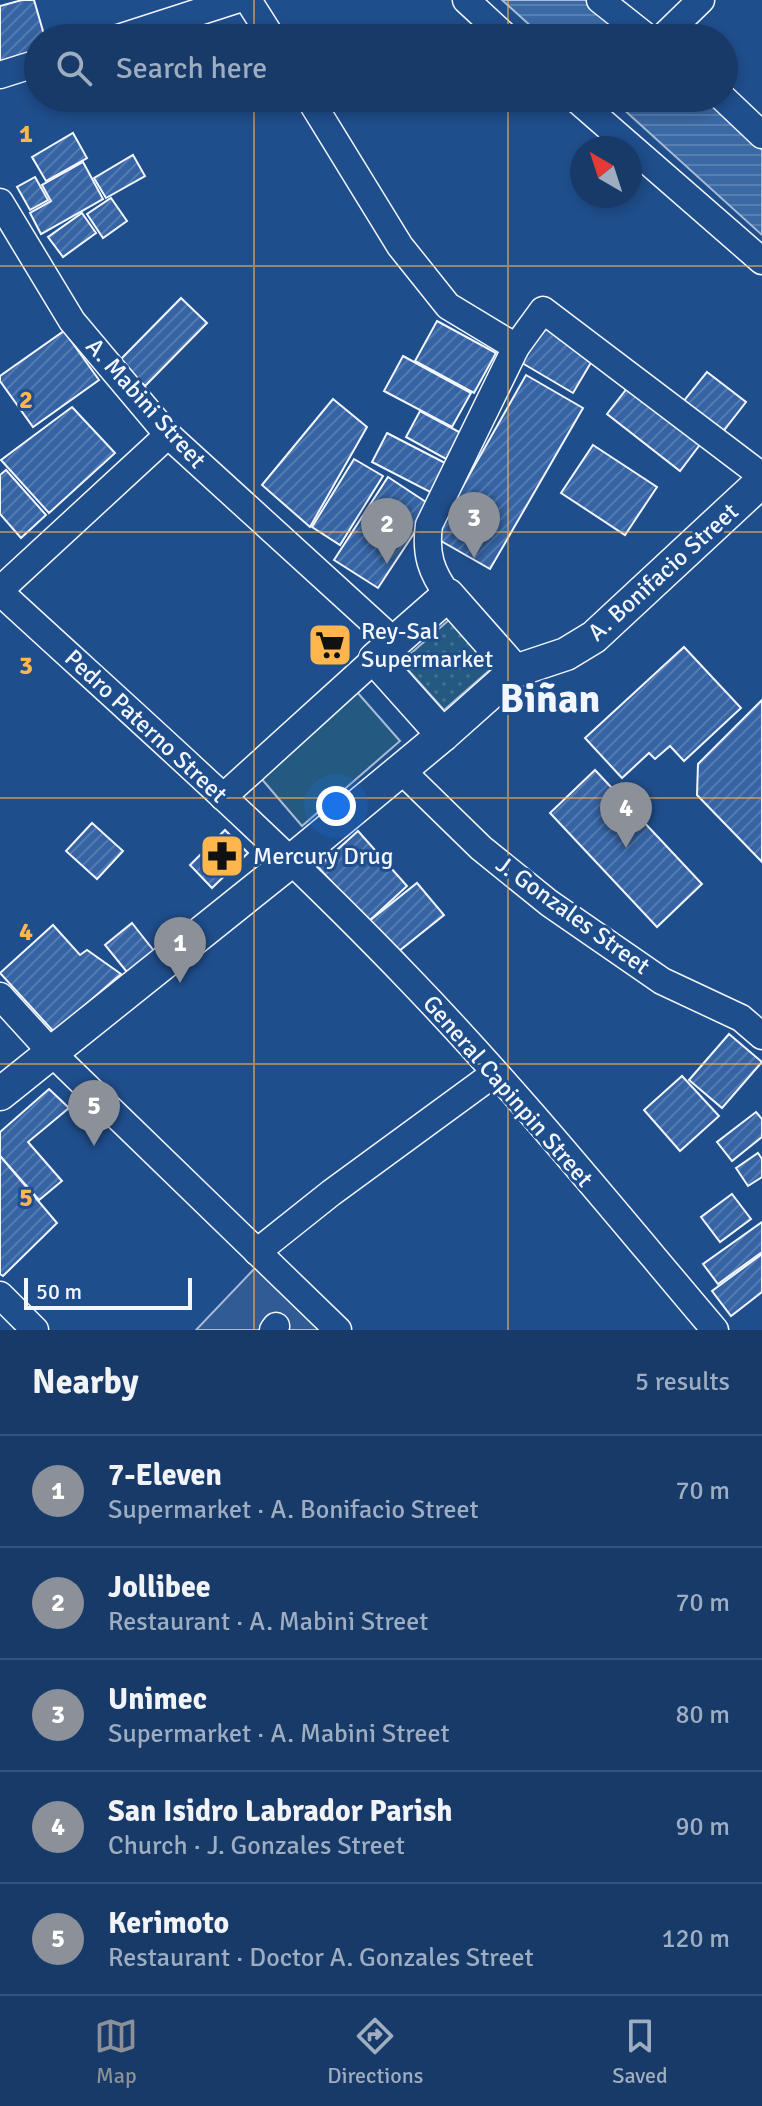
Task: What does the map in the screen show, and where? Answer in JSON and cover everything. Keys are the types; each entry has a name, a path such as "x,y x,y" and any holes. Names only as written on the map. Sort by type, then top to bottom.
{"main road":[{"name":"A. Bonifacio Street","path":"515,671 566,654 594,637 762,479"},
{"path":"0,1094 291,861 443,735 515,671 448,595 385,650 443,735"}],"street":[{"path":"161,24 236,0"},
{"path":"248,0 263,24"},
{"path":"466,0 492,24"},
{"path":"600,0 630,24"},
{"path":"676,24 701,0"},
{"path":"0,75 24,67"},
{"path":"318,112 400,246 448,306 516,347"},
{"path":"591,112 762,261"},
{"path":"738,112 762,135"},
{"name":"A. Mabini Street","path":"0,202 72,321 168,435 385,650"},
{"path":"448,595 436,579 429,562 429,525 516,347 543,310 762,479"},
{"path":"0,591 168,435"},
{"name":"Pedro Paterno Street","path":"0,591 291,861"},
{"path":"223,797 385,650"},
{"name":"J. Gonzales Street","path":"401,770 481,848 549,903 662,981 741,1018 762,1036"},
{"name":"General Capinpin Street","path":"291,861 410,979 495,1073 715,1330"},
{"path":"0,996 51,1052 338,1330"},
{"path":"257,1252 331,1193 495,1073"},
{"path":"0,1295 35,1330"}],"shaded area":[{"path":"502,0 596,0 624,24 529,24"},
{"path":"626,112 721,112 762,150 762,235"},
{"path":"449,620 492,668 444,710 401,662"},
{"path":"357,692 400,741 302,826 260,777"},
{"path":"256,1267 320,1329 196,1330"}],"building":[{"path":"34,0 41,24 24,24 24,56 0,62 0,6"},
{"path":"73,133 87,158 46,181 32,157"},
{"path":"133,155 145,176 106,198 94,178"},
{"path":"83,162 103,199 41,234 30,213 51,201 42,185"},
{"path":"35,177 48,200 30,210 17,187"},
{"path":"111,198 127,221 103,238 87,214"},
{"path":"82,213 96,233 63,257 48,237"},
{"path":"181,298 207,323 145,386 119,361"},
{"path":"437,321 496,353 474,393 415,361"},
{"path":"540,322 596,354 573,393 517,360"},
{"path":"64,331 99,380 33,427 0,381 0,376"},
{"path":"403,356 471,393 452,427 384,391"},
{"path":"707,372 746,402 718,438 679,407"},
{"path":"526,375 583,408 490,569 434,537"},
{"path":"632,382 705,438 680,471 607,414"},
{"path":"333,399 367,427 310,527 262,485"},
{"path":"72,407 115,453 49,513 1,460"},
{"path":"420,411 461,433 446,459 406,437"},
{"path":"387,433 449,465 434,494 372,462"},
{"path":"593,445 657,487 625,535 561,493"},
{"path":"354,459 383,476 340,545 312,527"},
{"path":"6,470 46,515 21,538 0,514 0,475"},
{"path":"388,477 432,506 378,588 334,560"},
{"path":"684,647 741,708 684,761 670,746 655,759 649,753 622,778 585,738"},
{"path":"762,700 762,862 697,795 698,764"},
{"path":"595,770 702,884 657,927 550,813"},
{"path":"92,823 123,851 97,879 66,851"},
{"path":"225,830 248,853 212,888 190,865"},
{"path":"358,831 407,886 368,922 318,867"},
{"path":"417,883 444,915 394,955 368,922"},
{"path":"132,923 158,956 131,977 105,945"},
{"path":"53,925 80,955 87,950 121,974 54,1032 0,973"},
{"path":"729,1034 762,1062 722,1108 689,1080"},
{"path":"682,1076 719,1116 680,1151 644,1110"},
{"path":"49,1089 69,1108 28,1142 62,1181 39,1200 0,1156 0,1132"},
{"path":"756,1112 762,1119 762,1137 732,1161 717,1142"},
{"path":"758,1153 762,1159 762,1177 748,1186 736,1168"},
{"path":"0,1156 57,1223 3,1276 0,1274"},
{"path":"732,1194 751,1219 720,1242 701,1217"},
{"path":"762,1222 762,1252 718,1284 703,1264"},
{"path":"762,1254 762,1292 731,1316 712,1291"}],"place":[{"name":"Unimec","path":"474,558"},
{"name":"Jollibee","path":"387,564"},
{"name":"Rey-Sal Supermarket","path":"330,645"},
{"name":"San Isidro Labrador Parish","path":"626,848"},
{"name":"Mercury Drug","path":"222,856"},
{"name":"7-Eleven","path":"180,983"},
{"name":"Kerimoto","path":"94,1146"}],"district":[{"name":"Biñan","path":"550,699"}]}
